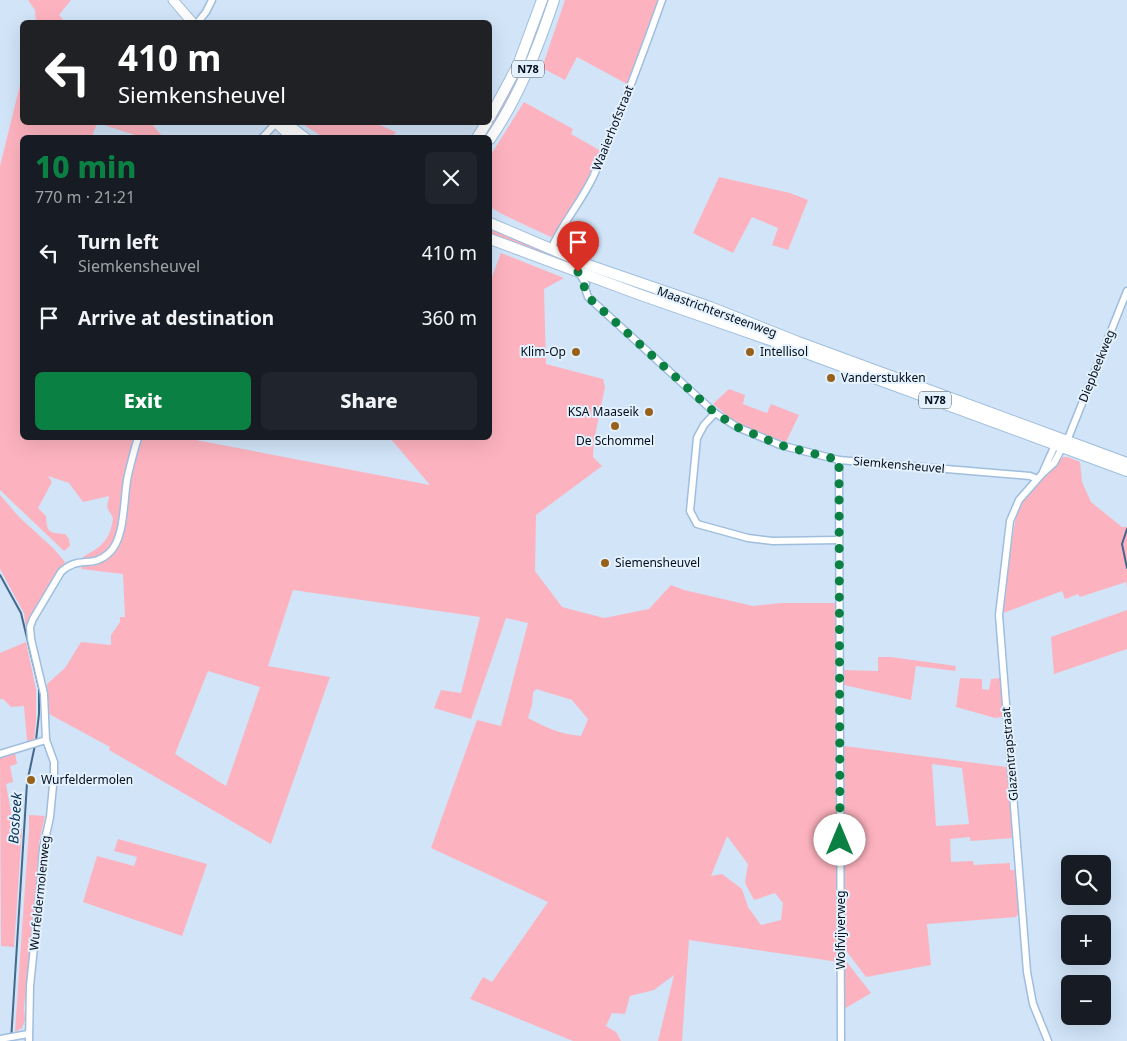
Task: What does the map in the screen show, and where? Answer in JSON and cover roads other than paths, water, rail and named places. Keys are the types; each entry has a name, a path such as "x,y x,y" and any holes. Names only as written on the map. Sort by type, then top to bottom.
{"main road":[{"path":"173,0 190,20"},
{"name":"N78","path":"492,114 518,65 542,0"},
{"name":"N78","path":"492,136 529,68 554,0"},
{"path":"280,125 289,135"},
{"path":"282,125 300,135"},
{"name":"Maastrichtersteenweg","path":"492,224 599,269 710,308 1061,444"},
{"name":"Maastrichtersteenweg","path":"492,240 578,272 590,281 701,317 1085,452"},
{"path":"701,317 709,316 710,308"},
{"name":"N78","path":"1085,452 1127,463"},
{"name":"N78","path":"1085,452 1127,471"}],"street":[{"path":"200,20 212,0"},
{"name":"Waaierhofstraat","path":"551,249 582,199 593,177 641,60 662,0"},
{"path":"265,135 276,125"},
{"name":"Siemkensheuvel","path":"590,281 586,293 588,297 715,413 737,427 780,445 839,460 1040,477"},
{"name":"Diepbeekweg","path":"1061,444 1127,291"},
{"path":"715,413 704,425 697,438 690,512 697,524 723,532 773,541 838,540"},
{"name":"Wurfeldermolenweg","path":"29,1038 30,986 43,849 50,817 54,775 54,762 46,740 44,694 30,627 61,572 67,566 73,563 99,561 111,552 120,535 128,476 137,440"},
{"name":"Glazentrapstraat","path":"1048,1041 1033,1004 1028,979 1006,722 999,615 1010,521 1019,500 1040,477 1061,444"},
{"name":"Wolfvijverweg","path":"839,460 841,1041"},
{"path":"0,754 46,740"},
{"path":"3,1038 29,1038"}],"waterway":[{"path":"1127,529 1122,544 1127,568"},
{"name":"Bosbeek","path":"0,575 21,613 39,688 36,740"},
{"name":"Bosbeek","path":"11,1041 27,783 35,745"}],"place":[{"name":"Klim-Op","path":"576,352"},
{"name":"Intellisol","path":"750,352"},
{"name":"Vanderstukken","path":"831,378"},
{"name":"KSA Maaseik","path":"649,412"},
{"name":"De Schommel","path":"615,426"},
{"name":"Siemensheuvel","path":"605,563"},
{"name":"Wurfeldermolen","path":"31,780"}]}
